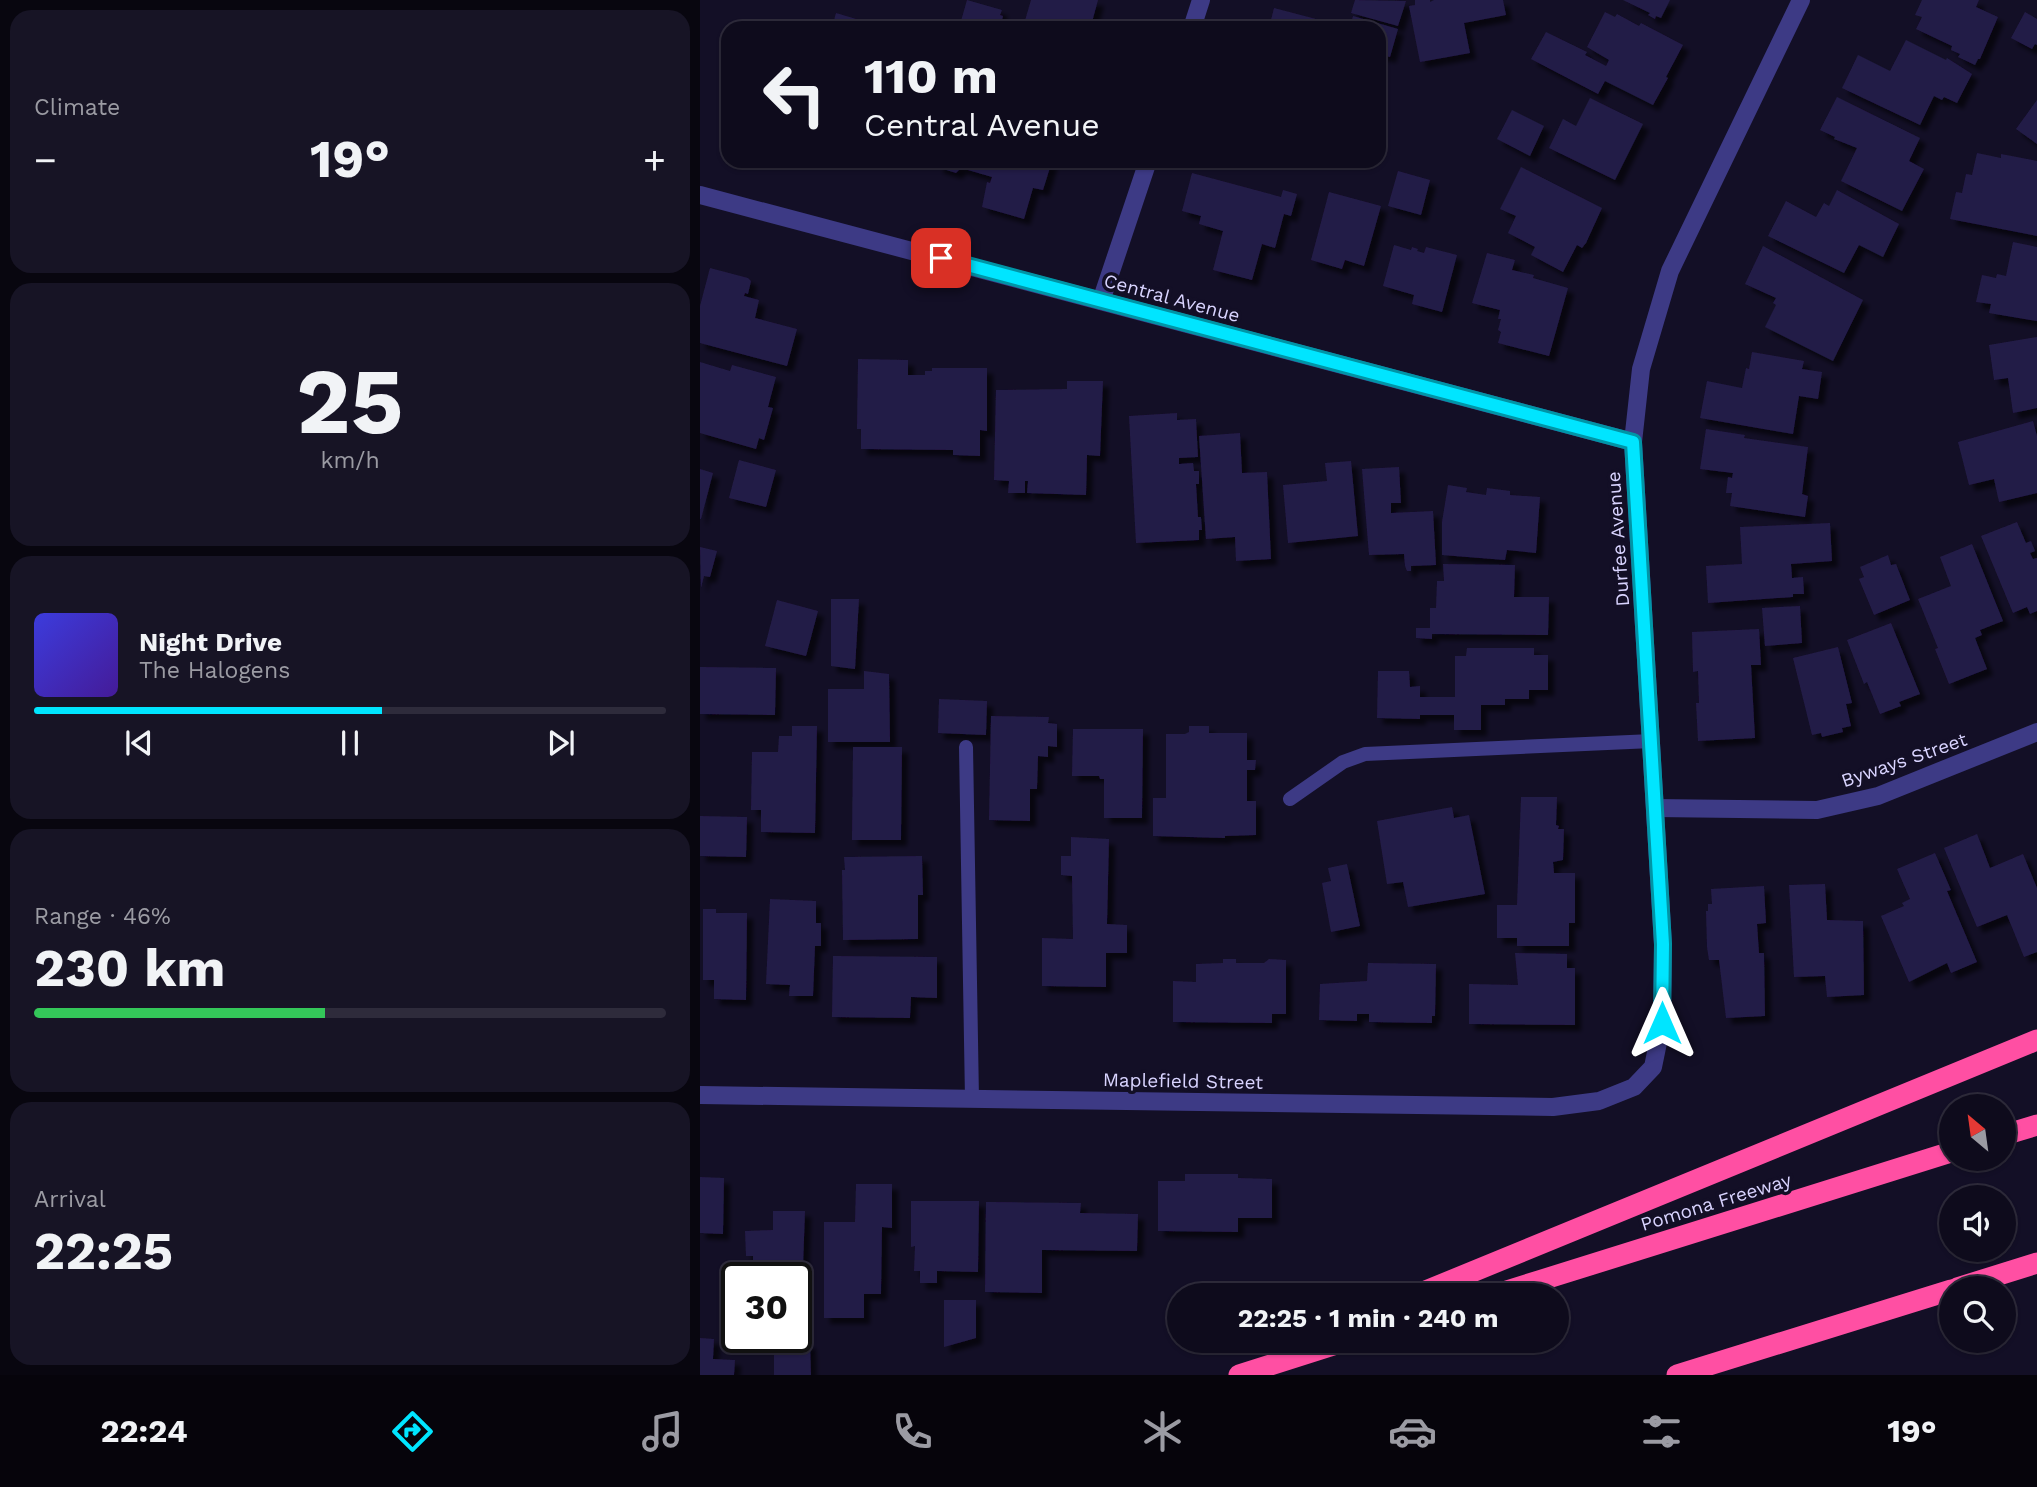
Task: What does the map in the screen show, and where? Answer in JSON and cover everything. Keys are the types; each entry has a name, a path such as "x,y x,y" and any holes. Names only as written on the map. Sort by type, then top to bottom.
{"highway":[{"path":"1445,1283 2037,1040"},
{"path":"2016,1131 2037,1125"},
{"name":"Pomona Freeway","path":"1532,1283 1939,1156"},
{"path":"1995,1276 2037,1263"},
{"path":"1677,1375 1939,1294"},
{"path":"1222,1375 1275,1353"},
{"path":"1239,1375 1308,1353"}],"street":[{"path":"1194,21 1201,0"},
{"name":"Durfee Avenue","path":"1653,1067 1662,1023 1663,944 1633,442 1641,369 1670,271 1801,0"},
{"path":"1101,301 1145,168"},
{"name":"Central Avenue","path":"700,195 1633,442"},
{"name":"Byways Street","path":"1655,808 1817,810 1878,796 2037,732"},
{"name":"Maplefield Street","path":"700,1095 1553,1107 1599,1101 1634,1087 1653,1067"}],"lane":[{"path":"1290,799 1343,761 1365,754 1652,741"},
{"path":"966,747 972,1099"}],"building":[{"path":"967,0 1002,10 1002,21 961,21"},
{"path":"1031,0 1098,0 1092,21 1025,21"},
{"path":"1355,0 1406,1 1398,26 1351,13"},
{"path":"1415,0 1503,0 1506,15 1464,23 1470,53 1420,62 1409,6 1415,5"},
{"path":"1623,0 1670,0 1661,18 1656,16 1655,19 1648,15 1650,13"},
{"path":"1922,0 1979,0 1976,7 1998,17 1975,65 1958,57 1960,54 1951,50 1952,46 1916,29 1922,17 1915,15"},
{"path":"1274,8 1318,21 1271,21"},
{"path":"1605,12 1615,17 1617,14 1639,26 1641,23 1683,45 1653,105 1605,81 1598,94 1531,59 1546,32 1587,52 1585,55 1606,66 1609,60 1587,47"},
{"path":"2025,12 2037,19 2037,45 2032,49 2011,38"},
{"path":"836,13 863,21 834,21"},
{"path":"1353,16 1370,21 1352,21"},
{"path":"1386,26 1398,29 1390,57 1386,56"},
{"path":"1906,40 1946,60 1947,58 1972,74 1957,103 1934,96 1920,125 1842,88 1858,55 1890,71"},
{"path":"1837,97 1920,138 1909,161 1924,169 1902,211 1841,181 1857,148 1820,130"},
{"path":"1590,98 1643,124 1615,180 1549,148 1563,119 1576,126"},
{"path":"2037,100 2037,144 2016,129"},
{"path":"1512,110 1544,126 1530,156 1497,139"},
{"path":"1977,153 2001,158 2001,154 2037,161 2037,236 1950,219 1956,192 1962,193 1966,174 1972,175"},
{"path":"1521,167 1602,208 1586,243 1582,248 1577,245 1563,272 1531,255 1535,247 1508,233 1516,216 1500,209"},
{"path":"940,168 961,168 956,173"},
{"path":"961,168 1050,168 1043,190 1033,188 1024,219 982,207 987,182 990,183 992,177"},
{"path":"1398,171 1430,180 1421,215 1388,206"},
{"path":"1192,173 1281,197 1283,190 1297,194 1291,216 1284,214 1275,248 1262,244 1252,280 1213,270 1223,231 1199,224 1201,216 1182,211"},
{"path":"1837,190 1899,224 1883,257 1859,245 1844,273 1768,236 1786,201 1816,217 1824,203 1829,206"},
{"path":"1329,192 1381,206 1364,266 1345,260 1342,269 1311,260"},
{"path":"2013,242 2037,247 2037,321 1989,313 1991,304 1976,302 1982,275 1996,278 1997,274 2006,276"},
{"path":"1394,245 1411,250 1412,247 1424,253 1426,247 1457,255 1442,312 1412,304 1414,295 1383,286"},
{"path":"1763,246 1863,300 1833,361 1765,327 1776,305 1773,303 1776,298 1745,284"},
{"path":"1487,253 1515,260 1512,270 1568,288 1549,356 1498,343 1501,332 1498,330 1500,310 1472,303"},
{"path":"710,268 751,281 748,294 745,293 744,296 759,300 755,318 797,329 787,366 700,343 700,306"},
{"path":"2037,337 2037,408 2013,413 2008,378 1994,380 1989,345"},
{"path":"1752,352 1804,361 1802,369 1822,372 1818,399 1799,396 1793,434 1700,418 1707,381 1742,388"},
{"path":"858,359 908,360 908,375 925,375 925,371 932,371 932,368 987,368 987,431 980,430 980,456 953,455 953,450 861,449 861,429 857,429"},
{"path":"700,362 730,371 732,365 776,377 768,407 773,408 764,440 759,438 756,449 700,433"},
{"path":"1067,381 1103,381 1100,456 1087,455 1086,495 1027,493 1028,481 1025,481 1025,493 1008,493 1009,481 994,480 996,390 1067,389"},
{"path":"1177,413 1177,420 1196,419 1198,457 1179,458 1179,464 1193,463 1194,471 1199,471 1199,484 1196,484 1198,517 1201,517 1202,530 1199,530 1199,540 1136,543 1129,416"},
{"path":"2033,421 2037,436 2037,493 1999,502 1994,479 1969,485 1958,442"},
{"path":"1706,429 1745,435 1744,438 1808,447 1802,494 1808,496 1805,517 1730,506 1732,493 1726,493 1728,477 1732,478 1733,473 1700,469"},
{"path":"1240,433 1242,473 1267,472 1271,559 1236,561 1235,537 1206,539 1199,436"},
{"path":"739,460 776,470 766,507 729,498"},
{"path":"1351,461 1358,536 1288,543 1283,485 1327,481 1325,463"},
{"path":"1399,467 1401,503 1391,503 1391,513 1433,511 1436,565 1411,566 1411,571 1407,571 1404,554 1369,555 1362,469"},
{"path":"700,469 713,473 701,519 700,519"},
{"path":"1448,485 1467,488 1466,492 1486,495 1487,488 1510,491 1510,495 1540,497 1536,553 1507,550 1505,560 1442,555 1442,522"},
{"path":"2017,522 2026,543 2031,541 2035,551 2030,553 2033,559 2037,558 2037,611 2030,614 2027,607 2013,613 1981,536"},
{"path":"1830,523 1832,561 1791,564 1792,578 1803,577 1804,594 1708,603 1706,566 1742,564 1740,527"},
{"path":"1972,544 2003,621 1980,630 1982,635 1975,638 1987,669 1949,684 1918,599 1951,586 1940,557"},
{"path":"700,547 717,551 710,577 704,576 701,588"},
{"path":"1888,555 1891,565 1896,564 1910,600 1874,615 1859,579 1864,577 1860,567"},
{"path":"1443,564 1515,565 1514,597 1549,597 1548,635 1432,634 1432,639 1416,638 1416,628 1430,628 1430,608 1436,608 1437,581 1444,581"},
{"path":"831,599 859,599 855,669 831,666"},
{"path":"777,600 818,611 806,656 765,646"},
{"path":"1800,606 1802,643 1765,646 1762,608"},
{"path":"1891,623 1920,694 1899,702 1901,706 1880,714 1867,682 1864,684 1847,640"},
{"path":"1759,629 1761,665 1751,665 1755,738 1698,741 1698,671 1693,672 1692,632"},
{"path":"1838,647 1852,703 1846,704 1851,726 1842,728 1843,732 1822,737 1821,733 1812,735 1793,658"},
{"path":"1467,648 1534,648 1534,655 1548,655 1548,690 1529,690 1529,699 1505,699 1505,705 1481,705 1481,730 1454,730 1454,715 1420,715 1420,719 1377,718 1378,671 1409,671 1410,687 1420,686 1420,697 1455,697 1455,656 1466,656"},
{"path":"700,667 776,668 775,715 700,714"},
{"path":"864,671 889,674 890,742 828,742 828,689 864,689"},
{"path":"939,699 987,701 986,735 938,733"},
{"path":"991,716 1049,717 1048,723 1057,724 1057,747 1048,746 1048,757 1038,756 1037,789 1030,789 1030,821 989,820"},
{"path":"792,726 817,726 815,833 761,832 761,810 751,810 752,752 778,752 779,736 792,736"},
{"path":"1189,726 1209,726 1209,733 1247,733 1247,760 1256,760 1255,770 1247,770 1247,801 1256,801 1256,835 1225,838 1153,836 1153,798 1166,798 1166,734 1185,734 1189,732"},
{"path":"1073,729 1143,729 1142,818 1104,818 1104,779 1099,776 1072,776"},
{"path":"853,747 902,747 901,840 852,840"},
{"path":"1521,797 1557,797 1556,825 1559,826 1558,829 1564,829 1563,860 1553,862 1554,873 1575,873 1575,923 1569,923 1569,946 1517,946 1517,938 1497,938 1497,905 1517,905"},
{"path":"1452,807 1454,818 1469,815 1485,894 1408,907 1403,882 1387,884 1377,821"},
{"path":"700,816 747,817 746,857 700,856"},
{"path":"1977,834 1990,868 2023,854 2037,888 2037,952 2024,957 2007,915 1977,927 1944,848"},
{"path":"1071,837 1109,839 1107,924 1127,925 1127,953 1106,953 1106,987 1042,986 1042,938 1073,939 1072,876 1061,875 1061,856 1071,856"},
{"path":"1935,853 1951,890 1947,891 1977,962 1951,973 1947,963 1909,982 1881,916 1904,906 1902,903 1910,899 1897,869"},
{"path":"922,856 923,895 918,895 918,939 843,940 844,857"},
{"path":"1347,864 1360,926 1331,932 1322,883 1331,881 1328,868"},
{"path":"1825,884 1827,920 1863,921 1864,995 1827,997 1825,976 1794,977 1789,885"},
{"path":"1764,886 1766,923 1757,924 1759,953 1764,953 1765,1016 1726,1018 1719,960 1709,960 1707,947 1706,911 1708,904 1712,904 1711,889"},
{"path":"770,899 816,901 816,923 821,923 821,946 815,946 813,996 789,996 790,985 766,984"},
{"path":"703,909 716,909 716,913 747,913 746,1000 714,999 714,980 703,980"},
{"path":"1515,953 1567,954 1567,968 1575,968 1575,1025 1469,1024 1469,984 1518,985"},
{"path":"833,956 937,957 937,998 911,997 910,1018 832,1017"},
{"path":"1223,959 1236,959 1236,963 1286,960 1286,1014 1272,1014 1272,1023 1173,1022 1173,981 1196,982 1196,964 1223,963"},
{"path":"1368,963 1436,964 1435,1016 1432,1016 1432,1023 1369,1022 1369,1014 1357,1014 1357,1021 1319,1020 1320,984 1367,981"},
{"path":"1185,1174 1238,1174 1238,1178 1272,1179 1272,1218 1238,1218 1238,1232 1158,1231 1158,1181 1185,1181"},
{"path":"700,1177 724,1178 723,1234 700,1233"},
{"path":"856,1184 892,1184 892,1228 882,1227 881,1294 864,1294 864,1318 824,1318 824,1222 855,1222"},
{"path":"911,1201 979,1201 978,1272 937,1271 937,1283 920,1283 920,1271 914,1271 915,1246 911,1247"},
{"path":"986,1202 1081,1203 1080,1213 1138,1214 1137,1251 1042,1250 1042,1293 985,1292"},
{"path":"773,1211 805,1211 803,1262 753,1262 753,1256 746,1256 745,1231 773,1230"},
{"path":"944,1300 976,1300 976,1338 944,1347"},
{"path":"700,1338 714,1339 713,1359 735,1360 734,1375 700,1375"},
{"path":"774,1353 810,1353 811,1375 774,1375"}],"route":[{"path":"941,258 1633,442 1663,944 1662,1023"}]}
